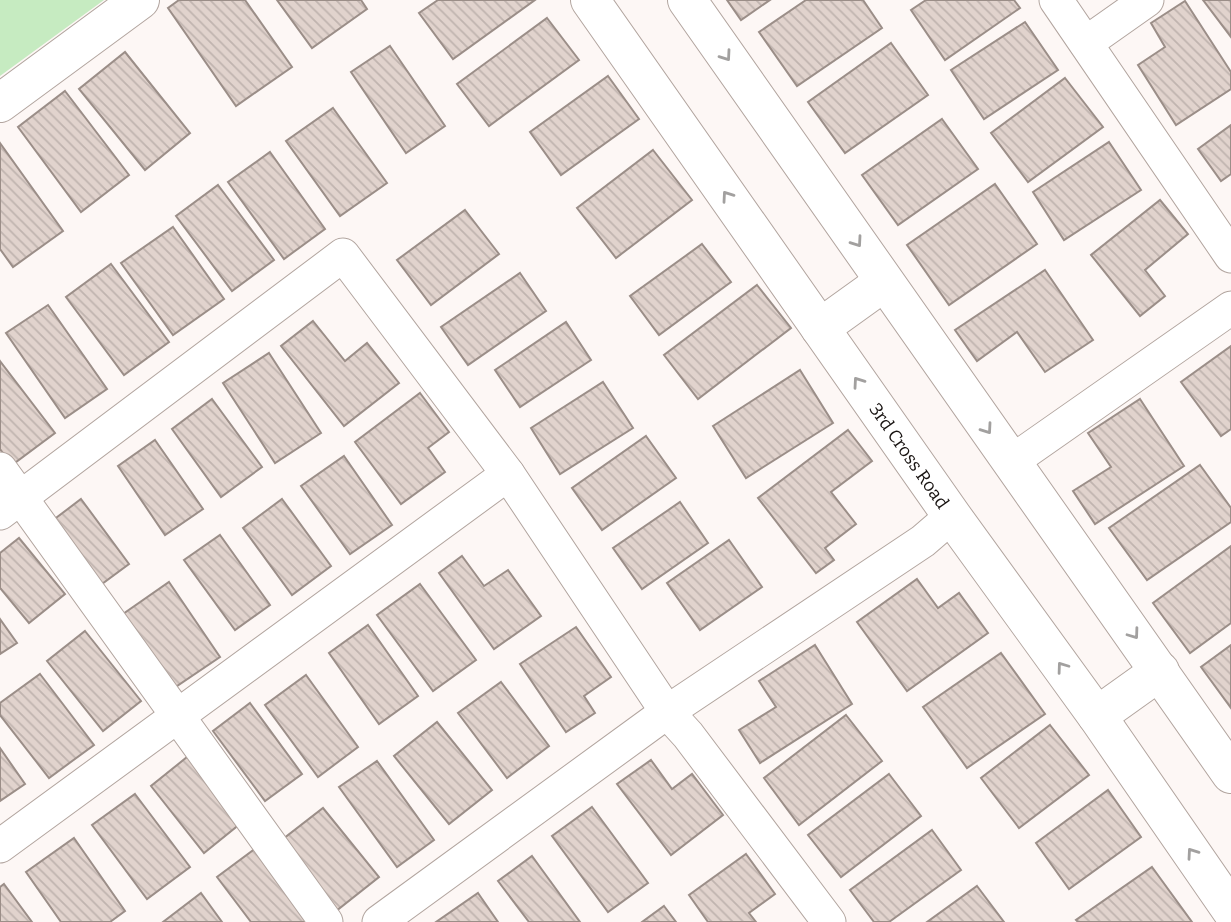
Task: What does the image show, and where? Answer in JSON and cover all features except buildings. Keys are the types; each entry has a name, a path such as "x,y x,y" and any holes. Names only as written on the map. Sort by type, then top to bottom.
{"street":[{"path":"0,103 140,0"},
{"name":"3rd Cross Road","path":"590,0 1231,909"},
{"path":"687,0 1231,774"},
{"path":"1056,0 1231,256"},
{"path":"1086,43 1147,0"},
{"path":"10,505 343,255 509,474 667,712 688,735 829,922"},
{"path":"820,328 884,282"},
{"path":"1010,462 1231,308"},
{"path":"0,469 10,505 178,716 326,922"},
{"path":"0,846 509,474"},
{"path":"379,922 667,712 923,541 952,516"},
{"path":"1097,716 1160,671"}],"green space":[{"path":"0,0 104,0 0,76"}]}
